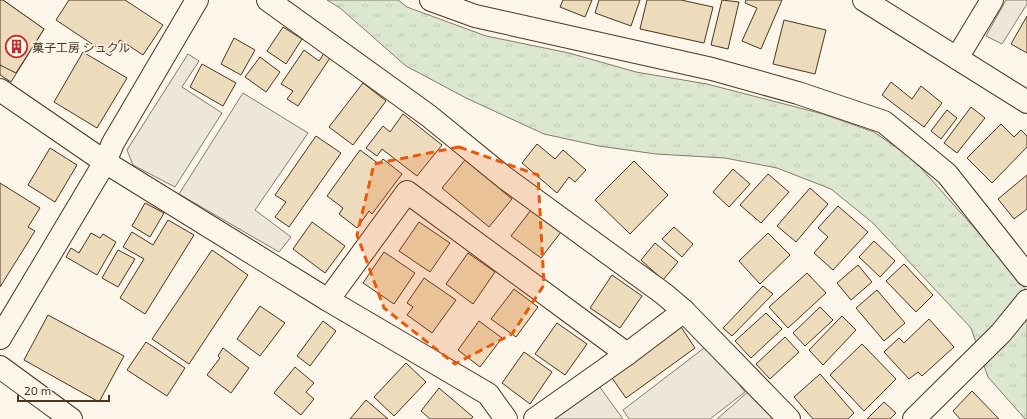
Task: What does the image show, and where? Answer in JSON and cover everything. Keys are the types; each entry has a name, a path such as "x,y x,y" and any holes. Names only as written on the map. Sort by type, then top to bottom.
{"street":[{"path":"0,338 105,162 113,143 197,0"},
{"path":"268,0 429,116 505,178 664,294 684,311 789,419"},
{"path":"864,0 1027,102"},
{"path":"957,58 992,0"},
{"path":"438,1 475,16 719,71 798,92 884,122 947,174 1027,275"},
{"path":"0,90 105,162 328,300 488,394 502,417"},
{"path":"328,300 408,192 628,354"},
{"path":"914,419 1001,333 1027,301"},
{"path":"535,419 628,354 684,311"},
{"path":"0,366 71,419"}],"highlighted area":[{"path":"459,147 538,175 544,285 512,334 455,364 384,308 357,235 374,164"}],"green space":[{"path":"327,0 398,0 407,7 486,36 569,53 636,72 707,84 823,114 874,132 913,159 977,231 1027,291 1027,419 1025,419 988,377 971,328 873,223 831,189 777,168 725,158 656,154 599,146 544,134 466,98 406,66 340,8"}],"shaded area":[{"path":"1006,0 1027,0 1027,4 1002,44 986,36"},
{"path":"188,54 199,61 182,87 222,113 175,187 133,165 127,150"},
{"path":"243,93 308,133 255,210 291,237 279,252 179,194"},
{"path":"708,345 745,392 710,419 629,419 623,410"},
{"path":"599,386 623,419 554,419"},
{"path":"749,391 773,419 717,419"}],"building":[{"name":"菓子工房 シュクル","path":"0,0 3,0 44,29 11,82 0,75"},
{"name":"菓子工房 シュクル","path":"0,0 3,0 44,29 16,73 0,65"},
{"path":"69,0 125,0 163,25 143,55 120,40 110,56 56,20"},
{"path":"563,0 592,0 585,17 560,7"},
{"path":"599,0 640,0 631,26 595,13"},
{"path":"647,0 681,0 713,7 704,43 640,29"},
{"path":"722,0 739,2 728,49 711,45"},
{"path":"746,0 782,0 761,49 742,41 757,8 745,3"},
{"path":"1027,16 1027,53 1011,44"},
{"path":"784,20 826,30 815,74 773,64"},
{"path":"283,27 302,39 286,64 267,51"},
{"path":"234,38 255,50 241,75 221,64"},
{"path":"304,50 319,61 326,50 332,55 298,106 287,99 293,91 281,84"},
{"path":"83,52 127,78 97,128 54,102"},
{"path":"260,57 280,72 266,92 245,77"},
{"path":"202,64 236,83 223,106 190,87"},
{"path":"891,82 912,99 921,86 942,103 924,127 882,95"},
{"path":"363,83 386,101 353,145 329,127"},
{"path":"971,107 985,118 957,153 944,143"},
{"path":"947,110 957,118 941,139 931,131"},
{"path":"403,114 442,145 417,176 382,149 377,156 366,148 383,126 390,132"},
{"path":"1001,124 1014,137 1021,130 1027,136 1027,147 992,183 967,158"},
{"path":"316,136 341,153 289,227 275,217 286,202 275,195"},
{"path":"537,144 555,159 563,150 586,170 575,182 569,177 557,193 522,163"},
{"path":"50,148 77,165 55,202 28,185"},
{"path":"360,150 379,164 383,159 402,174 372,214 369,211 357,228 339,214 343,208 327,196"},
{"path":"465,160 512,199 489,227 442,188"},
{"path":"634,161 668,195 630,234 595,200"},
{"path":"733,169 750,184 729,207 713,192"},
{"path":"768,174 789,192 761,223 740,205"},
{"path":"1027,175 1027,209 1014,219 998,199"},
{"path":"0,183 40,208 28,227 35,231 0,287"},
{"path":"810,188 828,204 796,242 777,226"},
{"path":"145,203 164,213 150,237 132,226"},
{"path":"838,206 868,232 833,270 814,253 828,237 818,228"},
{"path":"531,210 561,232 541,258 511,236"},
{"path":"168,220 194,235 145,314 120,298 144,259 123,247 132,232 153,245"},
{"path":"312,222 345,246 325,273 293,249"},
{"path":"419,222 450,243 430,272 399,251"},
{"path":"674,227 693,244 682,257 662,239"},
{"path":"91,233 100,238 103,234 116,242 97,275 66,257 71,248 79,253"},
{"path":"768,233 790,255 760,284 739,261"},
{"path":"874,241 895,261 880,277 859,257"},
{"path":"655,243 678,262 663,280 641,260"},
{"path":"118,250 135,259 118,287 102,278"},
{"path":"212,250 248,275 189,364 152,339"},
{"path":"384,252 415,273 394,304 363,283"},
{"path":"468,253 495,272 473,304 446,284"},
{"path":"904,264 933,295 916,312 886,281"},
{"path":"858,265 872,282 851,300 837,283"},
{"path":"807,273 826,293 788,328 769,307"},
{"path":"612,275 642,296 620,328 590,308"},
{"path":"424,278 456,300 432,333 407,315 413,307 407,303"},
{"path":"763,286 773,294 732,336 723,328"},
{"path":"514,289 538,307 516,337 491,319"},
{"path":"877,290 905,323 884,341 856,308"},
{"path":"260,306 285,323 260,356 237,339"},
{"path":"820,307 833,320 805,346 793,333"},
{"path":"766,313 782,329 751,358 735,341"},
{"path":"48,315 124,356 99,402 24,360"},
{"path":"842,316 856,330 823,365 809,350"},
{"path":"929,319 954,347 922,376 918,372 909,379 884,352 899,338 904,343"},
{"path":"323,321 336,331 310,366 297,356"},
{"path":"479,321 502,338 480,367 458,350"},
{"path":"557,323 587,344 565,375 535,354"},
{"path":"681,327 695,348 626,398 612,378"},
{"path":"785,337 799,352 770,379 756,364"},
{"path":"146,342 185,368 167,396 127,370"},
{"path":"862,344 896,379 864,411 830,375"},
{"path":"223,348 249,368 231,393 207,375 220,358 218,356"},
{"path":"524,352 552,372 530,404 502,383"},
{"path":"406,363 426,382 394,416 374,397"},
{"path":"295,367 314,383 306,392 314,399 301,415 274,393"},
{"path":"820,374 854,413 848,419 813,419 794,397"},
{"path":"439,388 473,417 471,419 430,419 421,411"},
{"path":"972,391 999,419 960,419 953,411"},
{"path":"366,400 388,419 350,419"},
{"path":"884,402 896,413 890,419 867,419"}],"place":[{"name":"菓子工房 シュクル","path":"16,47"}]}
